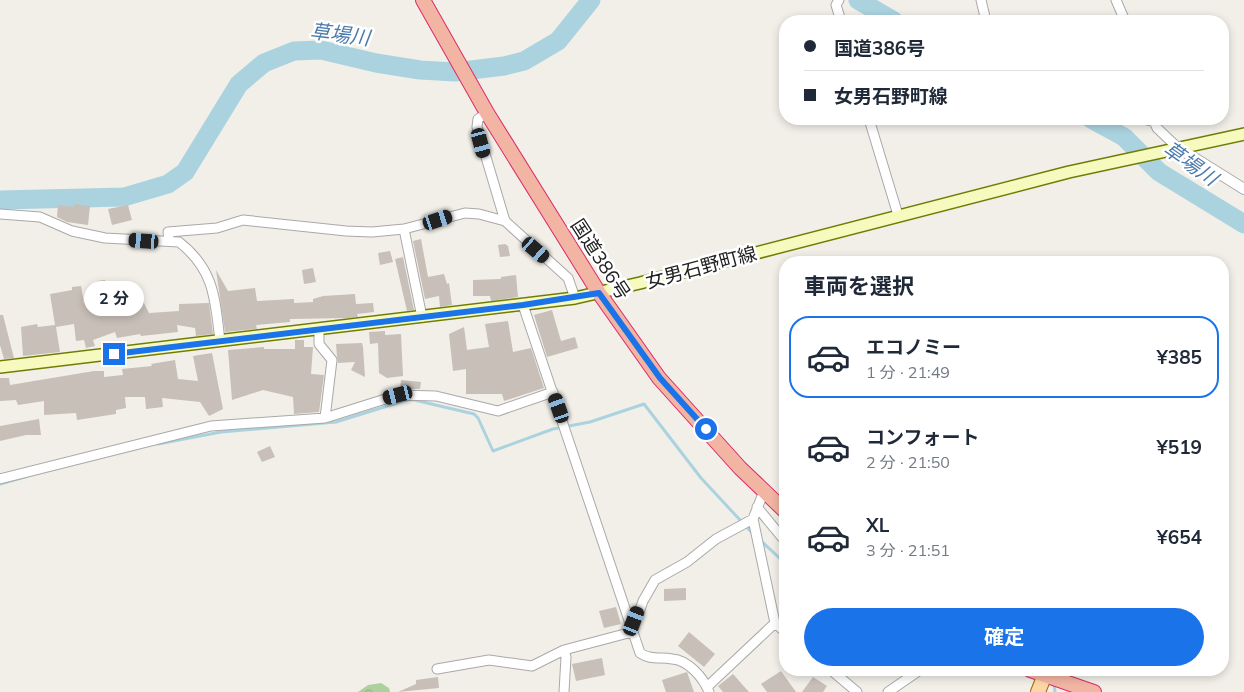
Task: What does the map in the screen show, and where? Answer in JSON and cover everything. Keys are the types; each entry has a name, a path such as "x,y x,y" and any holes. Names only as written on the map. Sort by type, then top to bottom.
{"highway":[{"name":"国道386号","path":"423,0 487,113 599,293 660,378 740,468 779,505"},
{"path":"1044,677 1094,692"}],"main road":[{"name":"女男石野町線","path":"0,367 575,298 1069,172 1244,134"},
{"path":"1038,692 1044,677"}],"street":[{"path":"982,0 985,15"},
{"path":"1116,0 1122,15"},
{"path":"837,2 840,15"},
{"path":"487,113 478,119 477,127 505,221"},
{"path":"871,125 898,215"},
{"path":"1156,125 1172,149 1244,189"},
{"path":"169,240 168,232 217,228 243,220 346,231 404,229 465,213 479,214 505,221 568,278 575,298"},
{"path":"0,214 40,217 72,231 105,238 179,242 196,260 213,289 220,341"},
{"path":"404,229 422,317"},
{"path":"523,305 640,653 647,658 674,659 689,664 708,689 775,623"},
{"path":"319,330 319,344 332,360 325,418"},
{"path":"0,479 211,426 325,418 398,395 436,396 498,411 553,392"},
{"path":"764,491 753,519 775,623 779,627"},
{"path":"757,507 779,534"},
{"path":"632,632 642,601 656,580 687,562 716,539 753,519"},
{"path":"437,669 489,660 532,666 564,650 632,632"},
{"path":"564,650 566,657 564,692"},
{"path":"838,676 857,692"},
{"path":"888,692 911,676"}],"green space":[{"path":"381,683 389,688 390,692 358,692 368,685"}],"building":[{"path":"74,204 90,206 88,225 67,222 57,217 58,205 74,207"},
{"path":"128,205 132,220 112,225 108,209"},
{"path":"421,239 428,277 444,274 447,284 449,283 452,305 440,307 439,296 425,299 413,241"},
{"path":"505,244 508,246 510,256 500,257 498,245"},
{"path":"390,251 393,262 380,265 378,253"},
{"path":"403,257 414,310 407,311 395,259"},
{"path":"313,268 316,282 304,284 302,270"},
{"path":"216,270 228,291 255,288 257,301 294,299 294,303 313,302 313,299 323,296 355,294 356,304 373,303 374,312 357,314 358,317 348,318 290,319 290,322 256,325 257,329 225,332"},
{"path":"516,275 518,297 491,301 490,296 473,296 473,280 501,279 501,277"},
{"path":"105,280 106,291 117,288 122,308 142,299 149,313 179,311 179,304 209,303 213,334 196,336 195,328 177,325 178,332 141,336 140,334 117,338 115,332 93,340 95,346 86,348 84,340 76,341 74,324 56,327 60,352 23,356 21,327 37,324 38,327 55,325 50,294 72,290 72,287 81,286 84,303 99,299 97,281"},
{"path":"552,310 561,341 575,337 578,348 547,357 534,315"},
{"path":"0,315 3,315 14,358 4,359 0,345"},
{"path":"508,321 513,352 531,348 544,388 504,401 502,394 466,394 466,369 453,371 449,334 464,327 467,350 489,347 485,324"},
{"path":"385,331 385,335 401,334 403,376 387,378 379,373 378,343 370,344 369,332"},
{"path":"295,340 304,340 304,347 313,347 311,374 324,375 319,412 294,414 293,397 263,390 232,400 228,350 264,347 264,349 295,349"},
{"path":"362,343 365,377 351,370 355,362 338,363 337,356 336,344"},
{"path":"212,353 223,409 209,416 200,402 162,398 163,407 146,409 145,397 125,397 126,408 116,410 116,414 77,420 76,413 44,415 44,401 18,405 16,400 0,401 0,378 9,378 10,385 94,371 104,371 104,377 123,375 122,369 152,366 151,364 175,360 178,379 198,381 193,356"},
{"path":"401,380 421,382 420,389 400,389"},
{"path":"39,419 41,435 26,435 0,441 0,426"},
{"path":"270,446 275,457 262,462 257,452"},
{"path":"686,588 686,600 664,601 664,589"},
{"path":"616,607 621,624 604,628 599,611"},
{"path":"689,632 715,654 704,667 678,646"},
{"path":"602,658 605,675 576,681 572,664"},
{"path":"687,672 694,692 666,692 662,680"},
{"path":"779,672 779,676 785,676 796,692 767,692 761,684"},
{"path":"733,674 749,692 723,692 718,686"},
{"path":"438,677 439,688 398,692 416,684 416,680"},
{"path":"813,677 827,686 823,692 802,692"}],"waterway":[{"name":"草場川","path":"0,200 124,197 168,184 185,172 239,84 264,63 294,51 321,50 376,63 420,70 455,72 504,66 524,61 558,41 591,0"},
{"name":"草場川","path":"858,0 884,15"},
{"name":"草場川","path":"1102,125 1124,137 1159,172 1244,224"},
{"path":"158,444 221,432 336,422 410,399 474,414 478,418 493,451 553,429 590,422 644,404 701,478 753,534"},
{"path":"0,484 28,476"},
{"path":"760,540 779,557"},
{"path":"1054,683 1055,692"}],"route":[{"path":"114,354 523,305 599,293 660,378 706,429"}]}
